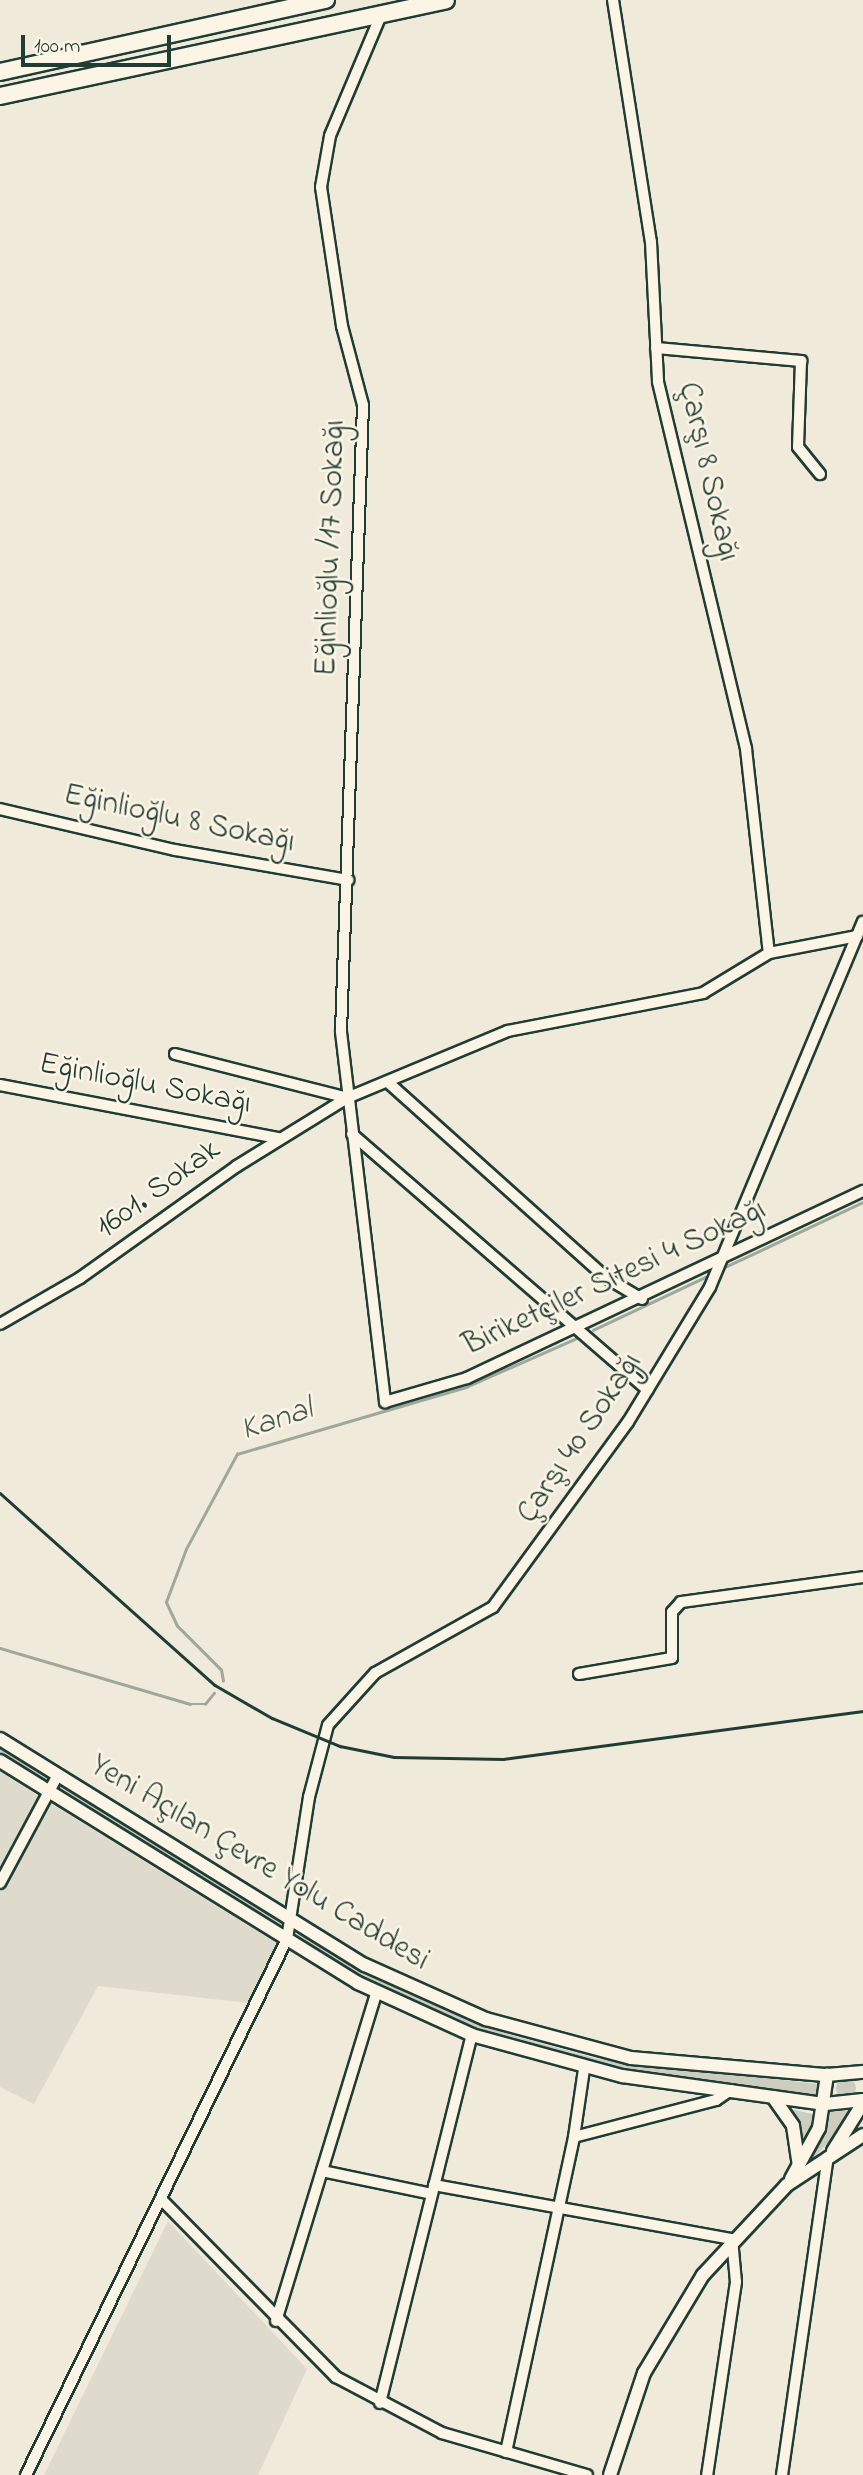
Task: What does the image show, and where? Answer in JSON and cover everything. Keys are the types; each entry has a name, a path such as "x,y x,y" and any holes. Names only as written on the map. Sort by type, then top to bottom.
{"highway":[{"path":"0,72 326,0"},
{"path":"0,96 446,0"}],"main road":[{"name":"Yeni Açılan Çevre Yolu Caddesi","path":"0,1739 395,1980 517,2030 631,2058 827,2075 863,2072"},
{"name":"Yeni Açılan Çevre Yolu Caddesi","path":"0,1761 376,1993 472,2035 584,2069 825,2104 863,2102"},
{"path":"610,2475 656,2350 732,2239 786,2185 799,2167 825,2104 827,2075"},
{"path":"772,2097 793,2126 799,2167"},
{"path":"828,2157 863,2102"},
{"path":"786,2185 863,2134"}],"street":[{"name":"Çarşı 8 Sokağı","path":"613,0 651,242 656,348 669,436 752,785 769,953"},
{"name":"Eğinlioğlu /17 Sokağı","path":"381,15 330,136 321,180 342,326 363,405 348,880 341,1015 347,1098 385,1402"},
{"path":"656,348 801,361 798,447 820,474"},
{"name":"Eğinlioğlu 8 Sokağı","path":"0,809 186,852 348,880"},
{"name":"Çarşı 40 Sokağı","path":"26,2475 287,1939 317,1757 341,1706 375,1673 493,1608 648,1390 706,1294 863,922"},
{"path":"769,953 857,936"},
{"name":"1601. Sokak","path":"0,1324 80,1278 279,1138 347,1098 390,1084 517,1028 703,993 769,953"},
{"path":"174,1055 347,1098"},
{"path":"390,1084 605,1277 642,1299"},
{"name":"Eğinlioğlu Sokağı","path":"0,1085 279,1138"},
{"path":"352,1134 648,1390"},
{"name":"Biriketçiler Sitesi 4 Sokağı","path":"385,1402 451,1385 642,1299 720,1258 863,1191"},
{"path":"579,1674 672,1658 672,1612 681,1602 863,1577"},
{"path":"0,1883 58,1775"},
{"path":"276,2322 376,1993"},
{"path":"380,2403 472,2035"},
{"path":"506,2452 574,2137 584,2069"},
{"path":"574,2137 716,2100 732,2090"},
{"path":"782,2475 828,2157"},
{"path":"322,2171 732,2239 736,2282 707,2475"},
{"path":"161,2199 321,2366 380,2403 442,2433 587,2475"}],"shaded area":[{"path":"0,1748 49,1778 46,1783 0,1755"},
{"path":"0,1772 276,1943 248,2003 98,1986 34,2104 0,2087"},
{"path":"60,1782 287,1925 284,1929 56,1787"},
{"path":"299,1932 408,1994 507,2034 598,2059 818,2084 816,2096 607,2067 501,2038 364,1978 295,1937"},
{"path":"842,2078 850,2078 856,2088 850,2098 842,2098 836,2092 836,2084"},
{"path":"791,2109 816,2115 806,2141 802,2141"},
{"path":"854,2110 828,2143 804,2167 830,2112"},
{"path":"168,2221 307,2369 258,2475 44,2475"}],"waterway":[{"name":"Kanal","path":"725,1267 863,1202"},
{"name":"Kanal","path":"593,1330 705,1277"},
{"name":"Kanal","path":"223,1681 221,1670 177,1626 166,1602 186,1549 237,1454 466,1387 577,1338"},
{"name":"Kanal","path":"0,1648 190,1704 205,1704 214,1693"}],"railway":[{"path":"0,1493 215,1685 272,1718 340,1746 394,1757 503,1759 863,1711"}]}
